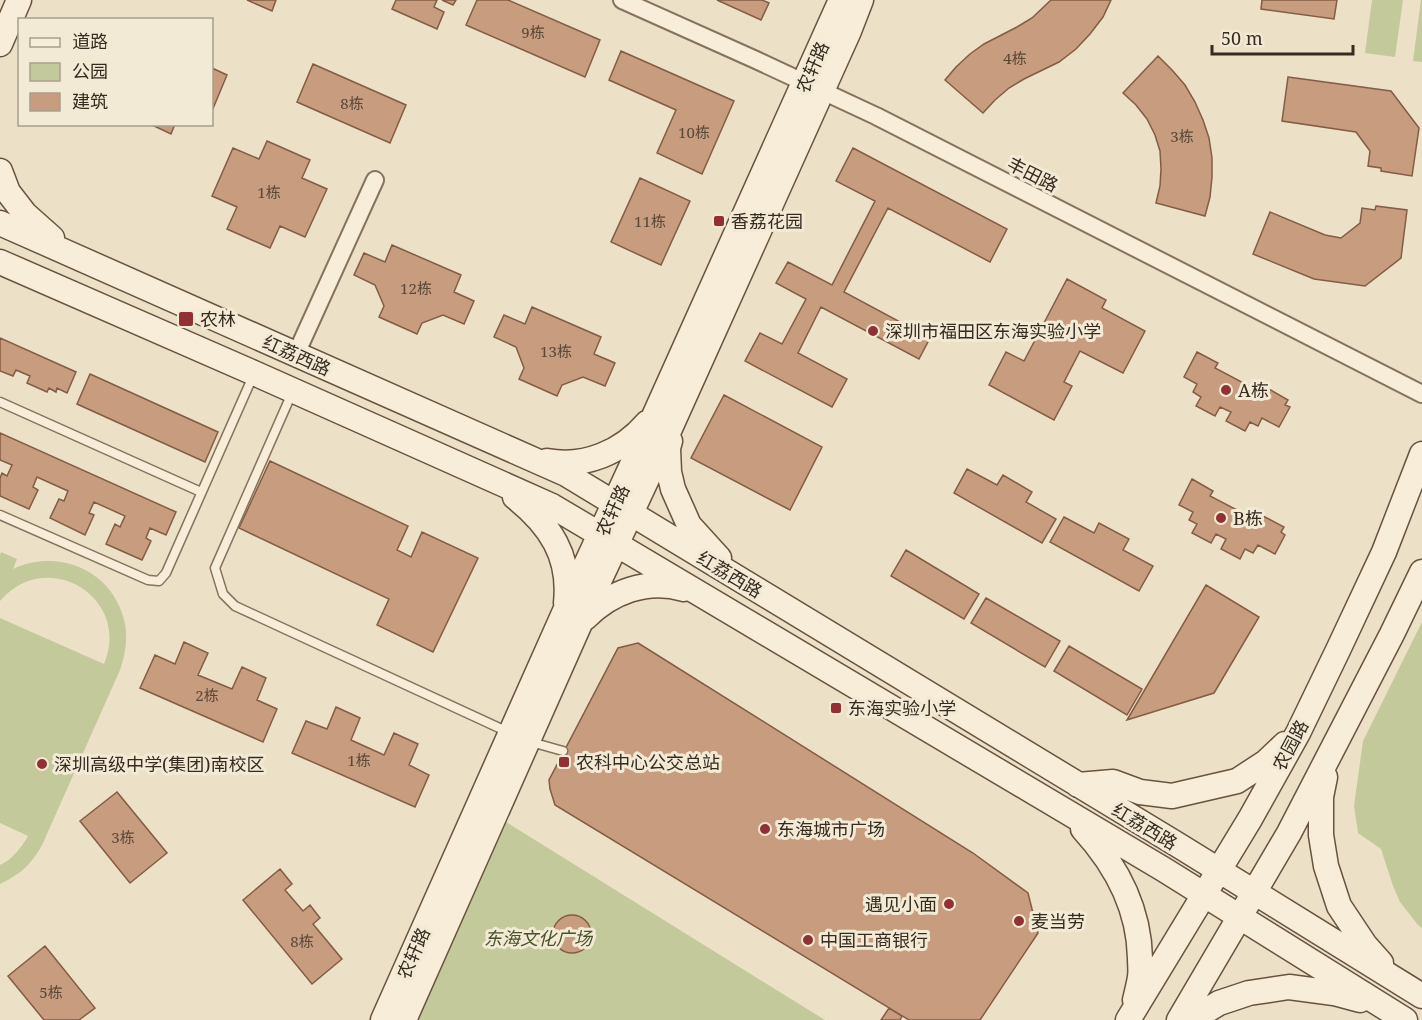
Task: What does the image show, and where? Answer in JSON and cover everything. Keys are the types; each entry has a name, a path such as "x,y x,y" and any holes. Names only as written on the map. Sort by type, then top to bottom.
{"main road":[{"path":"0,44 19,0"},
{"name":"农轩路","path":"813,87 842,0"},
{"name":"农轩路","path":"383,1020 519,738 813,87 861,0"},
{"path":"0,171 9,192 25,214 48,235 81,258"},
{"name":"红荔西路","path":"0,223 566,474 1422,996"},
{"name":"红荔西路","path":"0,262 254,372 552,506 1067,812 1406,1020"},
{"path":"0,273 15,274 48,283"},
{"path":"529,458 558,463 584,462 624,445 666,415"},
{"path":"666,415 669,472 673,489 689,525 712,552 745,583"},
{"name":"农园路","path":"1130,1016 1250,819 1298,733 1384,552 1422,454"},
{"path":"486,476 518,499 547,527 557,545 565,568 573,617 626,591 651,585 675,587 701,595"},
{"path":"1179,1020 1289,833 1422,572"},
{"path":"1078,785 1113,782 1140,792 1172,796 1237,782 1266,762 1298,733"},
{"name":"农轩路","path":"404,1020 519,738"},
{"path":"1191,1020 1219,1003 1249,993 1289,987 1334,993 1383,1006 1398,981 1365,945 1339,906 1326,866 1321,836 1321,797 1329,758"},
{"path":"1067,812 1097,844 1120,878 1134,914 1140,945 1140,975 1130,1016"}],"street":[{"name":"丰田路","path":"622,0 876,116 1422,394"},
{"path":"296,354 375,180"}],"lane":[{"path":"0,515 148,580 159,581 166,573 254,372"},
{"path":"293,390 215,568 223,594 234,606 519,738 562,751"},
{"path":"0,402 201,492"}],"green space":[{"path":"1372,0 1403,0 1395,57 1365,53"},
{"path":"1422,0 1422,62 1413,61"},
{"path":"1,552 17,559 13,569 31,563 49,561 66,563 98,578 110,590 119,606 126,636 125,653 120,670 43,843 25,868 0,884 0,865 16,853 28,836 0,823 0,618 104,664 109,640 106,619 96,601 80,587 61,579 40,578 19,585 0,601"},
{"path":"1422,622 1422,928 1400,902 1381,849 1358,833 1354,806 1363,741"},
{"name":"东海文化广场","path":"501,819 825,1020 410,1020"}],"building":[{"path":"247,0 276,0 272,11"},
{"path":"396,0 437,0 434,7 444,12 437,29 392,9"},
{"path":"442,0 456,0 453,5"},
{"path":"477,0 508,0 600,40 585,77 466,25"},
{"path":"717,0 762,0 769,3 761,20"},
{"path":"1051,0 1111,0 1103,17 1076,49 1059,62 1009,88 983,113 945,80 970,54 1032,18"},
{"path":"1262,0 1337,0 1334,19 1261,9"},
{"path":"621,51 734,101 702,174 657,153 676,110 609,80"},
{"path":"1158,56 1185,85 1195,102 1209,138 1212,177 1205,216 1156,203 1160,186 1160,151 1147,119 1123,93"},
{"path":"313,64 406,105 390,143 297,102"},
{"path":"213,68 227,75 213,109"},
{"path":"1288,77 1391,91 1419,128 1412,176 1381,171 1381,168 1368,166 1370,151 1356,132 1282,121"},
{"path":"154,126 174,126 171,134"},
{"path":"267,141 310,160 302,178 327,189 305,237 280,226 270,248 227,229 237,207 212,196 233,148 259,159"},
{"path":"853,148 1007,229 990,262 888,208 844,292 930,338 919,359 821,307 798,353 847,379 832,407 745,361 760,333 782,344 806,299 776,283 788,262 832,285 875,201 836,181"},
{"path":"640,178 690,201 661,265 611,242"},
{"path":"1376,206 1407,210 1401,258 1365,286 1314,279 1253,254 1270,212 1325,235 1341,238 1360,223 1362,208 1375,210"},
{"path":"392,245 461,275 454,292 474,301 464,324 443,315 422,323 417,334 379,317 384,306 375,285 354,275 364,253 385,262"},
{"path":"1067,279 1106,300 1102,308 1145,331 1123,373 1080,351 1064,382 1072,386 1054,420 989,385 1006,352 1024,361"},
{"path":"532,307 601,337 594,354 615,363 605,386 583,377 562,385 557,396 519,379 524,368 516,347 494,337 504,315 525,324"},
{"path":"0,338 76,372 67,393 57,388 56,392 49,388 47,392 27,383 30,376 16,370 13,376 0,371"},
{"name":"A栋","path":"1197,352 1218,363 1215,368 1264,394 1267,388 1288,400 1285,405 1290,407 1279,427 1262,418 1258,426 1250,422 1245,431 1226,421 1231,412 1220,407 1215,416 1196,406 1201,397 1193,392 1197,384 1184,377"},
{"path":"90,374 218,432 205,462 77,404"},
{"path":"724,395 822,447 790,510 691,458"},
{"path":"0,433 176,512 166,535 150,528 146,538 151,541 142,560 106,544 115,524 120,527 125,516 94,502 89,513 94,515 85,535 50,518 59,499 64,501 68,491 37,477 33,487 38,490 29,509 0,496 0,478 2,473 7,476 12,465 0,460"},
{"path":"270,461 408,526 397,550 411,557 422,532 478,558 433,652 377,625 389,599 239,528"},
{"path":"967,469 997,485 1003,475 1032,492 1026,502 1056,519 1042,543 954,493"},
{"name":"B栋","path":"1192,479 1213,491 1210,496 1260,522 1263,516 1284,527 1281,532 1285,535 1275,554 1258,545 1253,553 1245,549 1240,559 1221,549 1226,539 1216,534 1211,543 1192,533 1197,524 1189,520 1193,512 1179,505"},
{"path":"1064,517 1094,533 1099,523 1129,539 1123,550 1153,566 1139,591 1050,542"},
{"path":"906,550 979,594 964,619 891,576"},
{"path":"1206,585 1259,617 1214,693 1127,720"},
{"path":"986,598 1060,641 1045,667 971,623"},
{"path":"184,642 208,653 198,675 232,689 242,667 266,678 257,700 277,709 263,742 140,688 155,655 175,664"},
{"name":"东海城市广场","path":"638,643 973,853 1028,893 1038,933 980,1020 909,1020 555,805 549,780 618,648"},
{"path":"1069,646 1142,689 1127,715 1054,671"},
{"path":"336,707 360,718 351,740 384,755 394,733 418,744 409,765 429,775 415,807 292,753 306,721 327,729"},
{"path":"117,792 167,853 130,883 80,821"},
{"path":"280,869 292,884 285,890 303,911 310,905 320,918 313,924 342,959 312,984 243,900"},
{"path":"572,915 585,921 591,934 585,947 572,953 559,947 553,934 559,921"},
{"path":"45,946 95,1008 79,1020 44,1020 8,976"},
{"path":"889,1008 902,1016 900,1020 881,1020"}],"place":[{"name":"香荔花园","path":"719,221"},
{"name":"农林","path":"186,319"},
{"name":"深圳市福田区东海实验小学","path":"873,331"},
{"name":"A栋","path":"1226,390"},
{"name":"B栋","path":"1221,518"},
{"name":"东海实验小学","path":"836,708"},
{"name":"农科中心公交总站","path":"564,762"},
{"name":"深圳高级中学(集团)南校区","path":"42,764"},
{"name":"东海城市广场","path":"765,829"},
{"name":"遇见小面","path":"949,904"},
{"name":"麦当劳","path":"1019,921"},
{"name":"中国工商银行","path":"808,940"}]}
